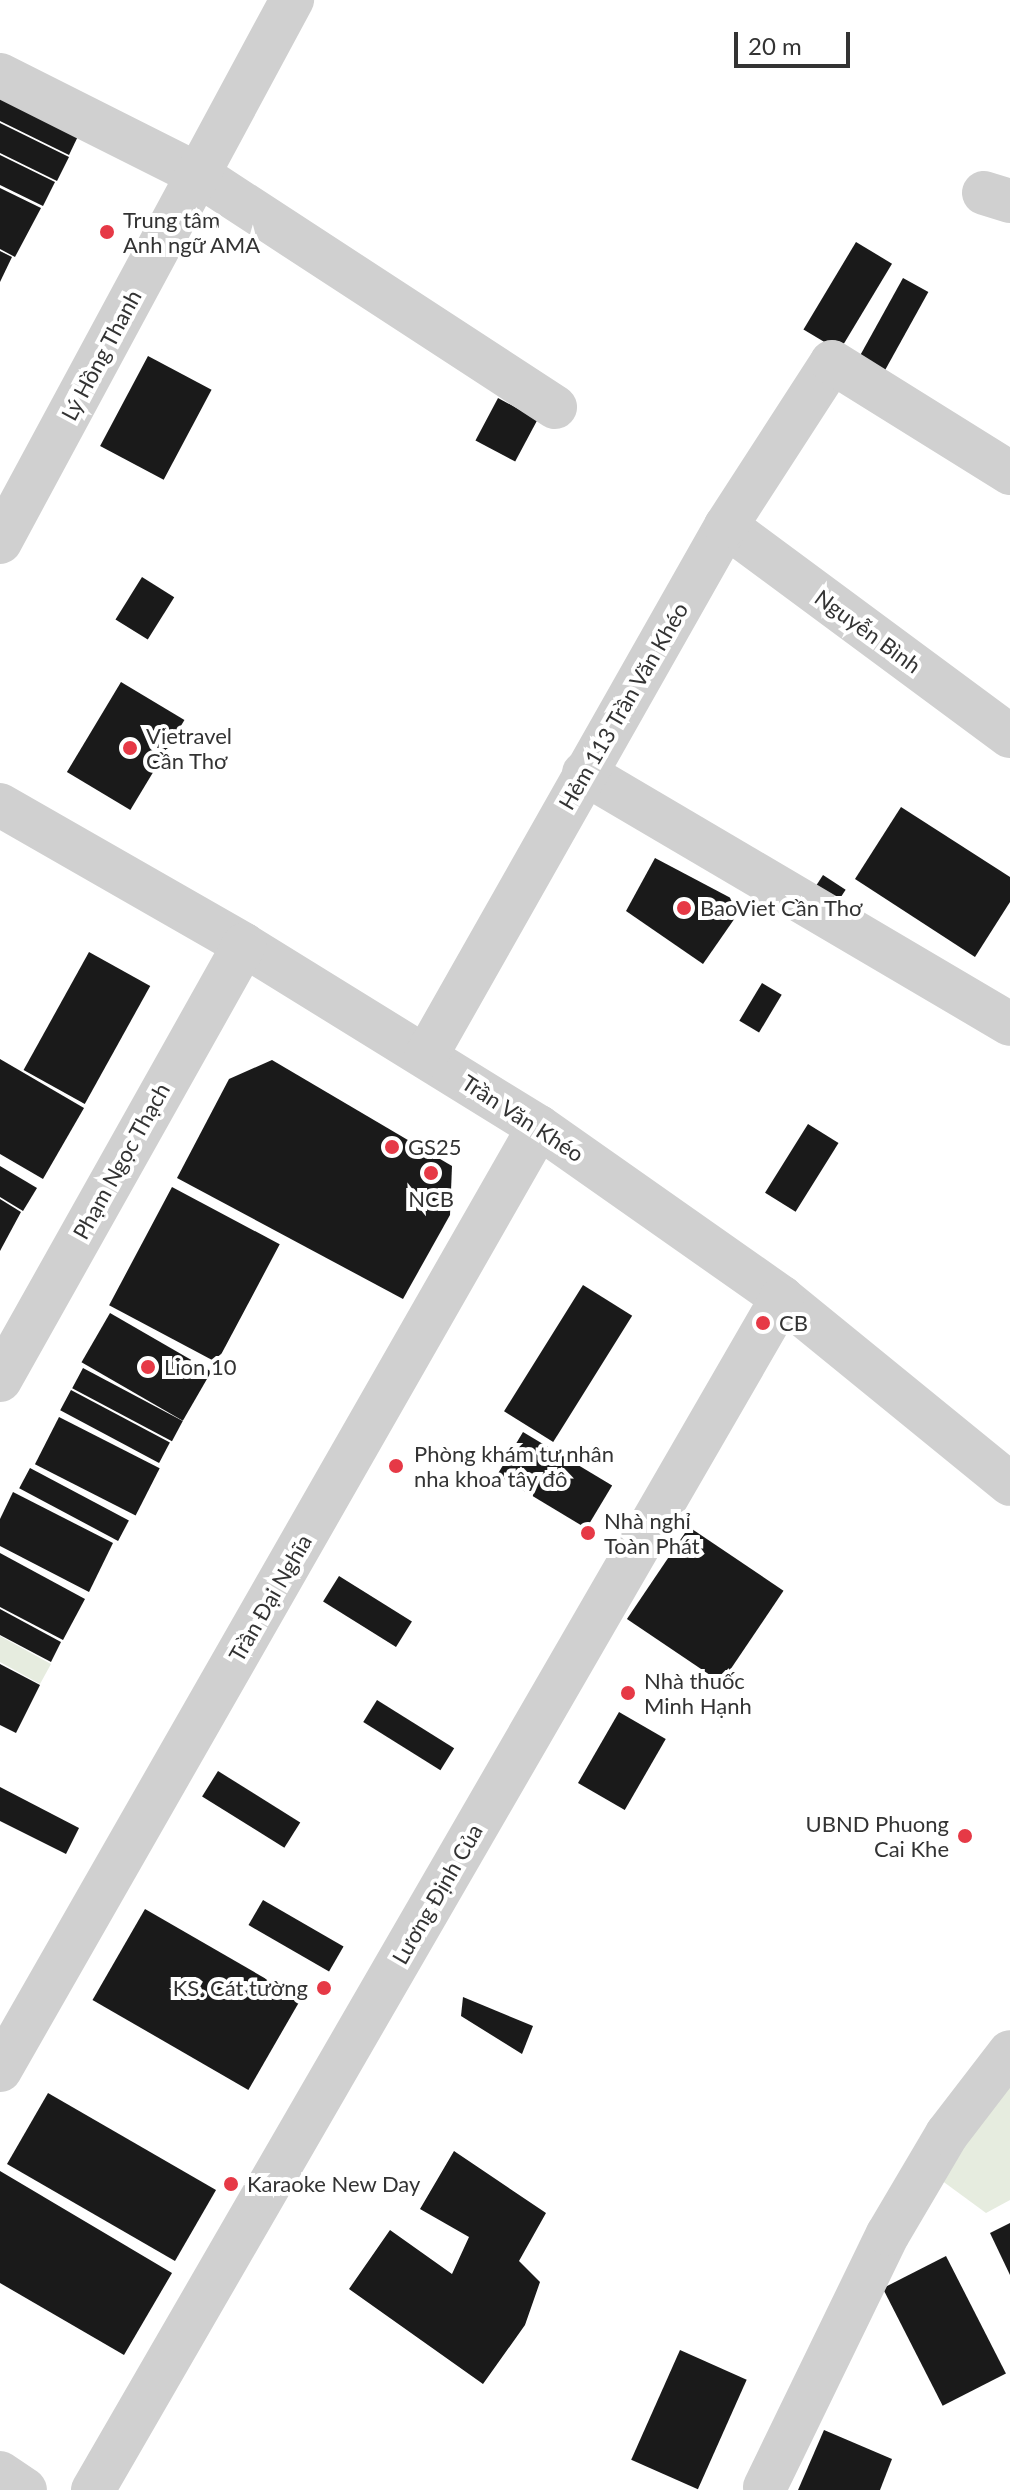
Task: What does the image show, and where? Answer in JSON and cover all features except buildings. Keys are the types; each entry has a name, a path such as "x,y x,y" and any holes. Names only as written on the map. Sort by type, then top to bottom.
{"street":[{"name":"Lý Hồng Thanh","path":"0,542 292,0"},
{"path":"0,75 199,175 555,407"},
{"name":"Hẻm 113 Trần Văn Khéo","path":"426,1056 726,526 832,362 1010,473"},
{"name":"Nguyễn Bình","path":"726,526 1010,736"},
{"path":"584,773 1010,1024"},
{"name":"Trần Văn Khéo","path":"0,805 244,945 539,1127 782,1298 1010,1484"},
{"name":"Phạm Ngọc Thạch","path":"0,1380 244,945"},
{"name":"Trần Đại Nghĩa","path":"0,2070 539,1127"},
{"name":"Lương Định Của","path":"93,2490 782,1298"},
{"path":"765,2487 888,2234 947,2134 1010,2052"},
{"path":"0,2473 25,2490"}],"shaded area":[{"path":"0,1636 51,1664 40,1684 0,1662"},
{"path":"1010,2067 1010,2200 986,2213 941,2180"}],"place":[{"name":"Trung tâm Anh ngữ AMA","path":"107,232"},
{"name":"Vietravel Cần Thơ","path":"130,748"},
{"name":"BaoViet Cần Thơ","path":"684,908"},
{"name":"GS25","path":"392,1147"},
{"name":"NCB","path":"431,1173"},
{"name":"CB","path":"763,1323"},
{"name":"Lion 10","path":"148,1367"},
{"name":"Phòng khám tư nhân nha khoa tây đô","path":"396,1466"},
{"name":"Nhà nghỉ Toàn Phát","path":"588,1533"},
{"name":"Nhà thuốc Minh Hạnh","path":"628,1693"},
{"name":"UBND Phuong Cai Khe","path":"965,1836"},
{"name":"KS. Cát tường","path":"324,1988"},
{"name":"Karaoke New Day","path":"231,2184"}]}
